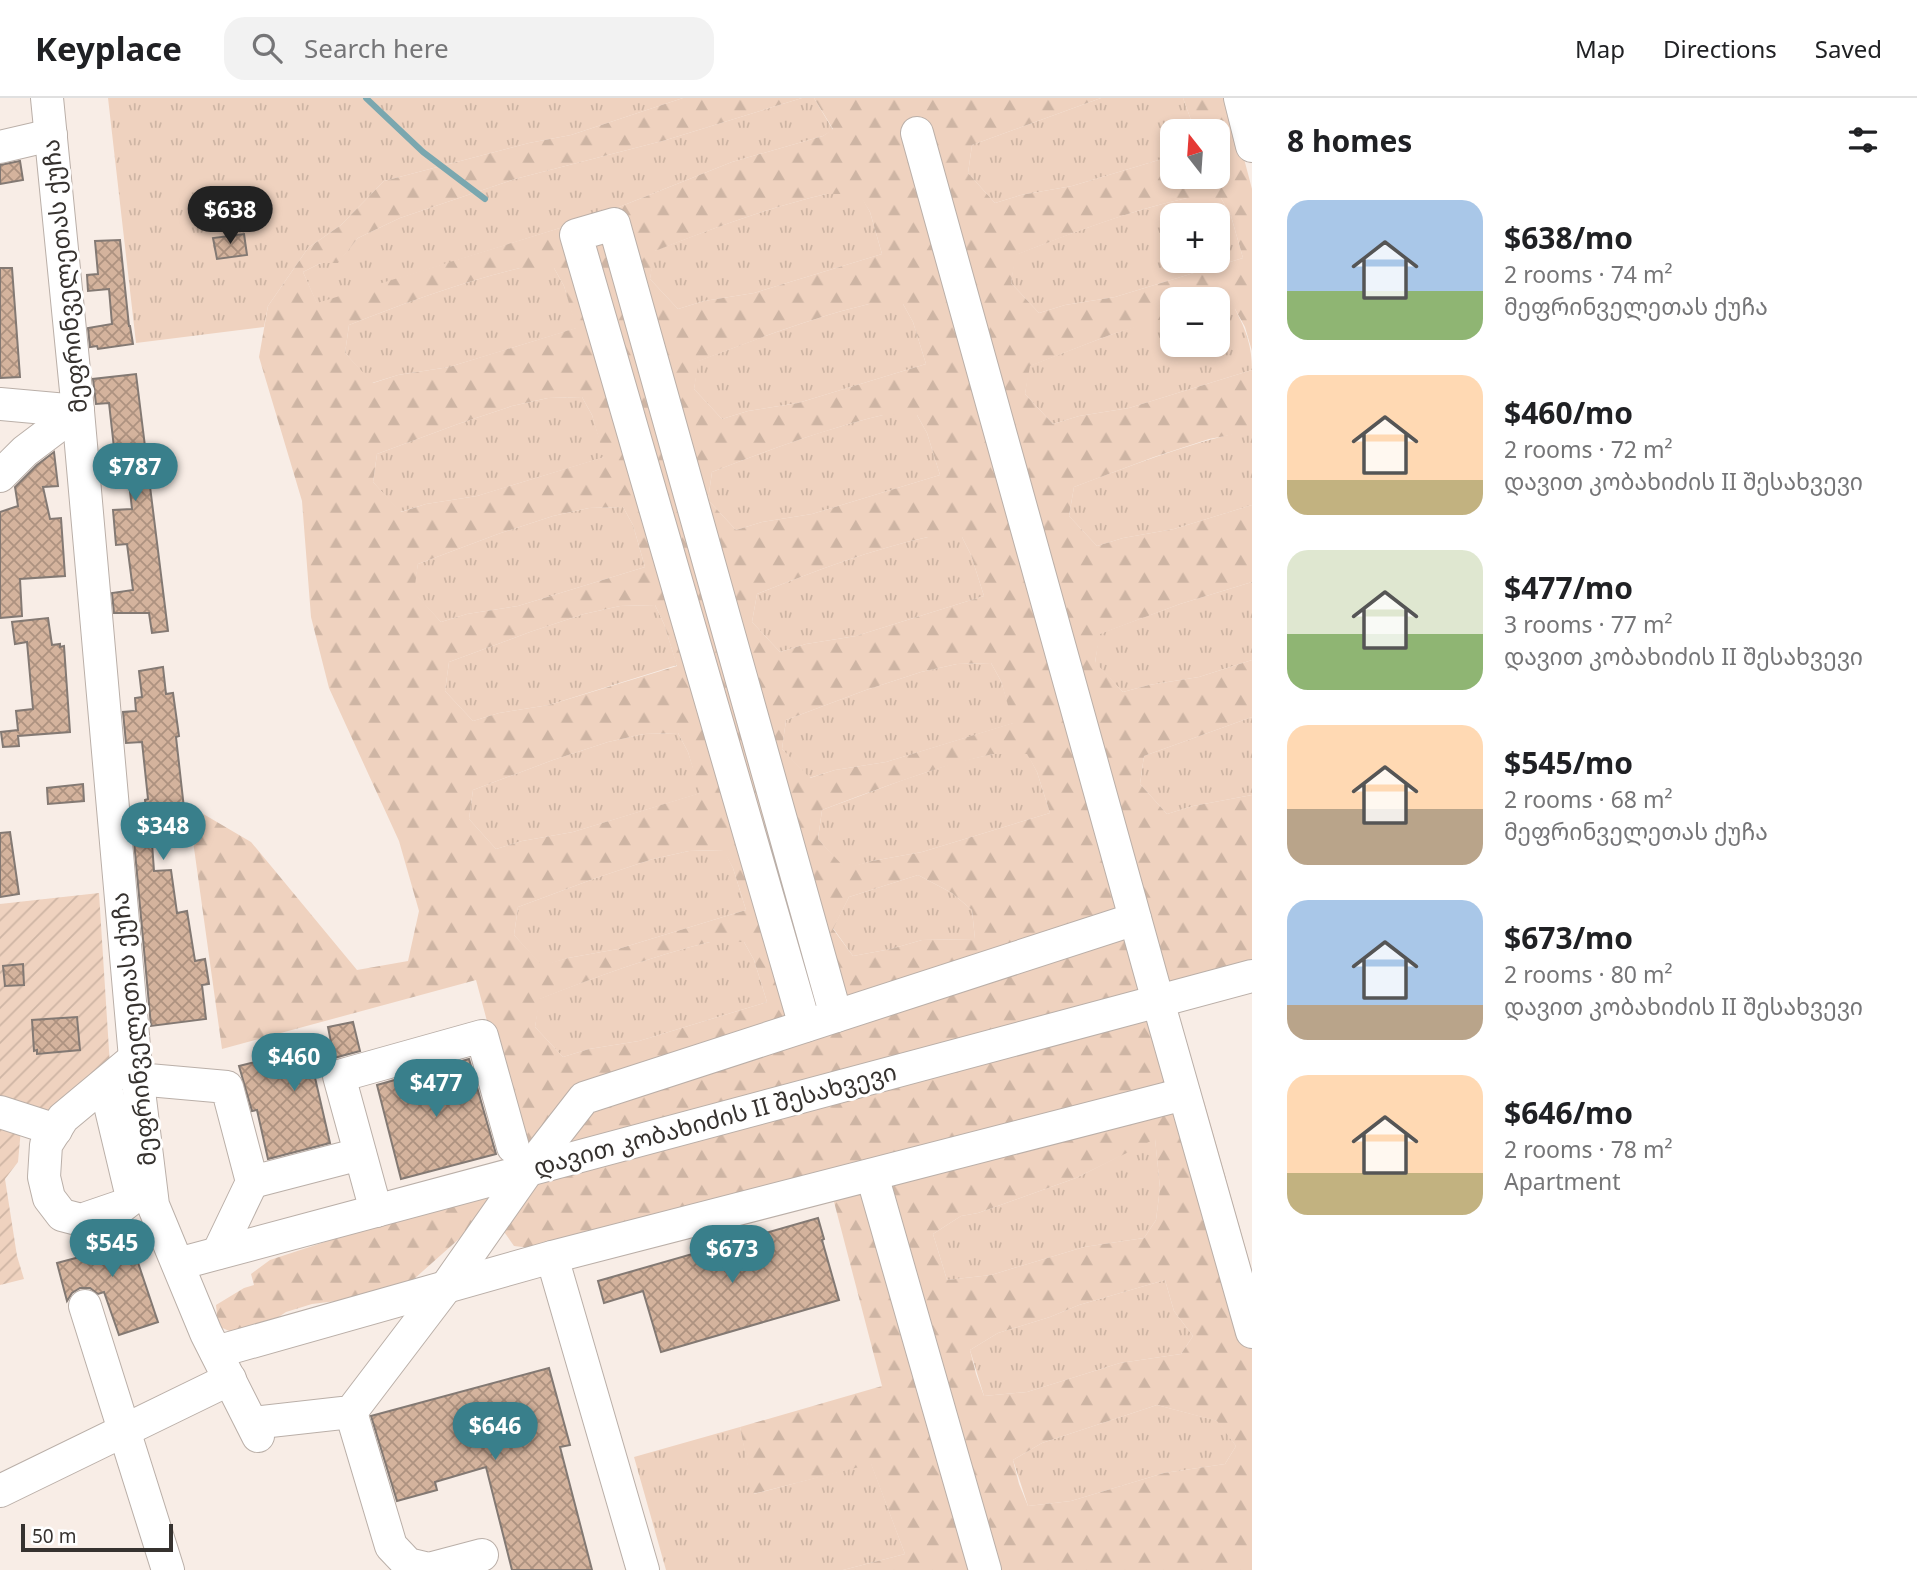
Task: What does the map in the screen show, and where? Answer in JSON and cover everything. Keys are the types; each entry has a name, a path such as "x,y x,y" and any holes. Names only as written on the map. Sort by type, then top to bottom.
{"street":[{"name":"მეფრინველეთას ქუჩა","path":"47,98 78,411 136,1068 153,1205 223,1366 255,1430 351,1412"},
{"path":"1240,98 1252,146"},
{"path":"917,132 1252,1332"},
{"path":"0,147 51,135"},
{"path":"805,1026 576,236 614,225 836,1016"},
{"path":"0,404 78,411"},
{"path":"0,476 25,452 78,411"},
{"path":"482,1555 429,1569 408,1564 391,1546 351,1412 446,1287 520,1159 584,1098 1135,919"},
{"name":"დავით კობახიძის II შესახვევი","path":"178,1264 376,1211 520,1159 1252,976"},
{"path":"376,1211 339,1076 482,1036 520,1159"},
{"path":"105,1084 131,1199 122,1206 81,1220 62,1215 49,1198 44,1177 46,1145 63,1118 105,1084 136,1068 227,1087 252,1182 218,1254"},
{"path":"0,1491 123,1431 223,1366 446,1287 552,1257 1184,1094"},
{"path":"0,1112 56,1130"},
{"path":"252,1182 360,1154"},
{"path":"872,1175 985,1570"},
{"path":"552,1257 643,1570"},
{"path":"85,1306 169,1570"}],"green space":[{"path":"108,98 683,98 571,135 529,143 384,181 341,225 308,248 268,306 264,327 136,343"},
{"path":"683,98 802,98 666,140 515,179 400,218 358,238 338,263 321,263 303,272 317,303 589,219 732,162 823,136 833,129 814,98 1101,98 972,145 968,173 995,203 1021,195 1072,186 1160,160 1160,189 1230,189 1230,119 1191,119 1183,98 1228,98 1252,189 1252,351 1245,327 1235,309 1230,309 1230,287 1160,287 1160,320 1110,335 1030,366 1025,394 1053,424 1079,416 1129,408 1252,370 1252,431 1209,439 1074,487 1069,516 1097,546 1123,538 1174,529 1252,505 1252,582 1180,604 1100,634 1095,662 1123,692 1199,677 1252,660 1252,717 1144,756 1140,784 1167,814 1193,806 1252,795 1252,967 525,1163 476,980 222,1049 188,805 251,842 357,970 408,961 419,911 399,841 329,688 311,617 302,501 259,357 268,306 308,248 341,225 384,181 529,143 571,135","holes":["826,194 859,194 870,212 882,254 754,293 704,301 678,309 650,279 655,251 718,227","1187,198 1221,198 1224,203 1230,203 1230,214 1243,258 1230,262 1230,273 1194,273 1115,297 1065,305 1039,313 1011,283 1016,255 1160,205","520,268 554,268 564,286 576,328 449,367 398,375 373,383 345,353 349,325 455,286","869,304 903,304 913,322 926,364 798,403 748,411 722,419 694,389 699,361 762,337","582,397 592,415 604,457 477,496 426,504 401,512 373,482 377,454 512,406 548,398","883,415 917,415 927,433 940,475 812,514 762,522 736,530 708,500 712,472 818,433","623,507 633,525 645,567 518,606 467,614 441,622 414,592 418,564 553,516 589,508","928,537 962,537 971,555 984,596 856,636 806,644 780,652 752,622 757,594 906,542","655,605 677,666 549,705 499,713 473,721 445,691 449,662 584,614 620,606","991,663 1001,681 1013,723 886,762 835,770 810,778 782,749 786,720 921,672 957,664","678,733 688,752 700,793 573,832 522,841 496,849 469,819 473,790 608,742 644,734","993,754 1027,754 1037,772 1050,813 922,852 845,868 818,839 822,810 885,786","723,850 733,868 746,910 618,949 542,965 514,935 518,907 653,859 689,851","918,875 952,893 972,910 975,939 922,940 853,956 833,929 849,897","710,942 744,942 754,960 767,1002 639,1041 589,1049 563,1057 535,1027 540,999 645,960"]},
{"path":"802,98 814,98 833,130 823,136 732,162 589,219 317,304 303,272 321,263 338,262 358,238 400,218 515,179 666,140"},
{"path":"1101,98 1183,98 1191,119 1160,119 1160,160 1072,186 1021,195 995,203 968,173 972,145"},
{"path":"826,194 860,194 870,212 882,254 754,293 704,301 678,309 650,279 654,251 761,212"},
{"path":"1187,198 1221,198 1224,203 1167,203"},
{"path":"1160,205 1160,273 1194,273 1115,297 1065,305 1039,313 1011,283 1015,255"},
{"path":"1230,214 1231,216 1243,258 1230,262"},
{"path":"520,268 554,268 564,286 577,328 449,367 398,375 372,383 345,353 349,325 433,294"},
{"path":"869,304 903,304 913,322 926,364 798,403 748,411 722,419 694,389 698,361 804,323"},
{"path":"1230,309 1235,309 1248,338 1252,370 1129,408 1079,416 1053,424 1025,394 1029,366 1160,318 1160,357 1230,357"},
{"path":"582,397 592,415 605,457 477,496 426,504 400,512 373,482 377,454 512,406 548,398"},
{"path":"883,415 917,415 927,433 940,475 812,514 762,522 736,530 708,500 712,472 797,440"},
{"path":"1252,431 1252,505 1174,529 1123,538 1097,546 1069,516 1074,487 1137,463"},
{"path":"623,507 633,525 645,567 518,606 467,614 441,622 413,592 418,564 553,516 589,508"},
{"path":"928,537 962,537 971,555 984,596 856,636 806,644 780,652 752,622 757,594 863,555"},
{"path":"1252,582 1252,660 1199,677 1123,692 1095,663 1099,634 1180,604"},
{"path":"655,605 677,665 549,705 499,713 473,721 445,691 449,662 584,614 620,606"},
{"path":"991,663 1001,681 1014,723 886,762 835,770 809,778 782,749 786,720 921,672 957,664"},
{"path":"1252,717 1252,795 1193,806 1167,814 1140,784 1144,756"},
{"path":"678,733 688,752 701,793 573,832 522,841 496,849 469,819 473,790 608,742 644,734"},
{"path":"1027,753 1037,772 1050,813 922,852 845,869 818,839 822,810 957,762 993,754"},
{"path":"724,850 733,868 746,910 618,949 568,958 542,966 514,935 518,907 653,859 689,851"},
{"path":"918,875 952,893 972,910 975,939 922,940 853,956 833,928 849,897"},
{"path":"99,893 110,1066 49,1110 22,1118 18,1162 5,1179 17,1256 24,1279 0,1285 0,904"},
{"path":"710,942 744,942 754,960 767,1002 639,1041 589,1049 563,1057 535,1027 539,999 645,960"},
{"path":"1149,1013 1168,1087 539,1249 514,1246 500,1226 469,1230 414,1279 353,1299 312,1304 286,1312 271,1322 238,1335 218,1326 216,1305 254,1285 251,1274 270,1260 443,1203"},
{"path":"1204,1101 1252,1271 1252,1570 843,1570 905,1554 871,1464 753,1494 740,1427 882,1386 833,1198","holes":["1155,1139 1160,1188 1156,1220 1144,1238 1084,1247 991,1275 947,1280 933,1234 961,1216 978,1213 1076,1178","1165,1280 1174,1311 1193,1336 1181,1354 1120,1363 1027,1392 984,1396 970,1350 998,1333 1079,1305","1157,1405 1217,1421 1236,1446 1225,1464 1164,1473 1071,1501 1028,1506 1013,1460 1042,1443"]},
{"path":"1155,1138 1160,1188 1156,1220 1144,1238 1084,1247 991,1275 947,1280 933,1234 961,1216 978,1213 1076,1178"},
{"path":"1165,1280 1174,1311 1193,1336 1181,1354 1120,1363 1027,1392 984,1396 970,1350 998,1333 1079,1305"},
{"path":"1157,1405 1218,1421 1236,1446 1225,1464 1164,1473 1071,1501 1028,1506 1013,1460 1042,1443"},
{"path":"740,1427 754,1494 871,1463 905,1554 843,1570 666,1570 634,1457"}],"building":[{"path":"20,161 23,180 0,184 0,165"},
{"path":"244,234 247,255 217,259 213,238"},
{"path":"120,240 133,344 98,349 97,346 90,347 88,328 112,324 109,289 88,291 87,275 98,274 95,241"},
{"path":"0,268 12,268 20,377 0,378"},
{"path":"136,374 168,631 152,633 149,613 114,613 112,593 133,590 127,544 116,545 113,510 132,509 125,447 114,448 109,403 96,404 93,379"},
{"path":"54,452 58,486 43,487 50,519 61,518 65,576 20,579 22,616 0,618 0,512 18,506 15,487"},
{"path":"48,618 52,645 64,646 70,732 18,736 19,746 3,747 1,732 18,730 16,711 33,709 27,642 15,644 12,622"},
{"path":"163,667 166,694 173,693 186,826 151,829 154,871 171,870 177,913 187,911 195,961 205,959 209,984 202,985 206,1019 151,1026 133,830 148,829 145,800 148,799 142,742 126,743 123,712 136,711 135,698 142,697 139,671"},
{"path":"83,784 84,801 48,804 47,788"},
{"path":"10,832 19,894 0,897 0,833"},
{"path":"23,964 24,985 5,986 3,966"},
{"path":"77,1017 80,1050 37,1054 37,1050 34,1051 32,1020"},
{"path":"353,1022 360,1051 334,1058 313,1069 330,1143 268,1159 257,1110 252,1111 239,1066 283,1055 280,1041 298,1037 302,1054 332,1047 328,1027"},
{"path":"469,1059 496,1154 401,1179 377,1085"},
{"path":"818,1218 839,1300 661,1352 643,1291 604,1303 598,1281"},
{"path":"125,1224 158,1322 119,1335 104,1292 98,1294 90,1288 80,1288 72,1293 67,1301 57,1263 91,1254 86,1238"},
{"path":"549,1368 570,1445 560,1447 592,1570 512,1570 486,1467 435,1482 437,1490 397,1501 371,1416"}],"waterway":[{"path":"366,98 423,152 485,199"}]}
